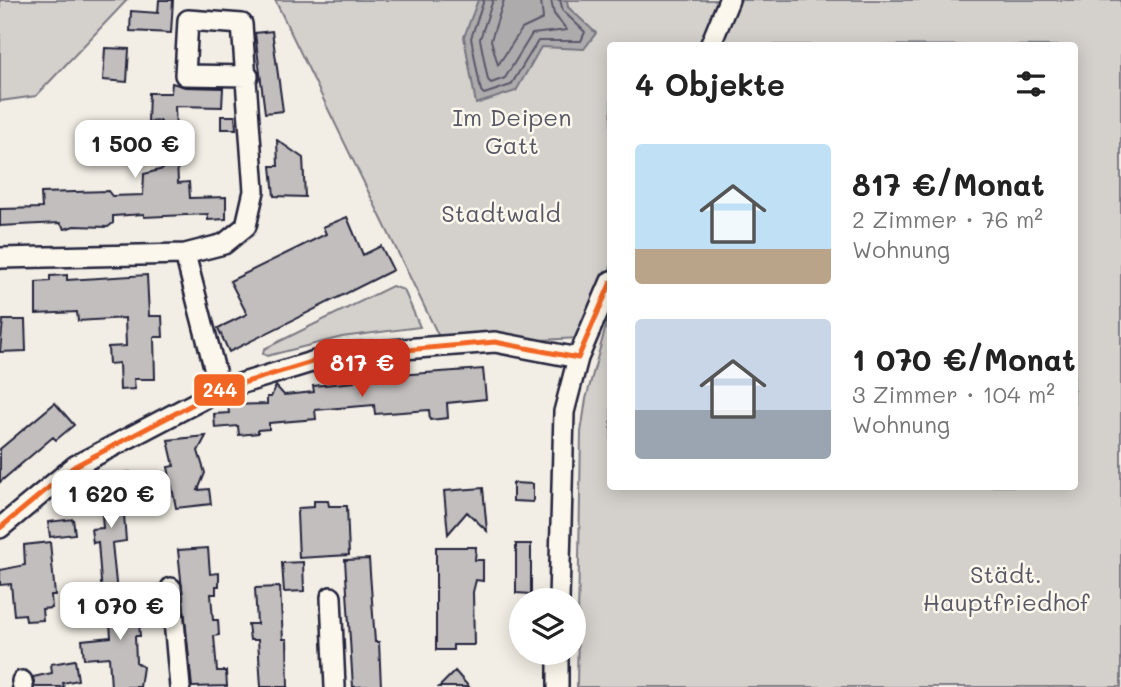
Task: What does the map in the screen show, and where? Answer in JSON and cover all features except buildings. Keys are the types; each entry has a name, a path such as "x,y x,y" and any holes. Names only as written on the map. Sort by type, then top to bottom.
{"street":[{"path":"712,42 729,0"},
{"path":"0,258 185,254 224,244 246,226 254,191 248,75"},
{"path":"185,254 220,390"},
{"path":"559,588 564,412 578,358 607,290"},
{"path":"0,528 75,466 220,390 328,358 364,352 495,342 578,358"},
{"path":"172,588 180,687"},
{"path":"331,597 335,687"},
{"path":"558,665 558,687"}],"green space":[{"path":"0,0 127,0 36,96 0,101"},
{"name":"Stadtwald","path":"275,0 722,0 704,42 607,42 607,276 580,338 443,345"},
{"name":"Städt. Hauptfriedhof","path":"734,0 1121,0 1121,687 577,687 577,665 586,665 586,588 579,588 581,432 586,399 607,323 607,490 1078,490 1078,42 716,42"},
{"path":"392,286 404,290 420,327 342,337 267,356 263,354 264,349"}],"water":[{"path":"478,0 567,0 568,7 596,33 584,49 541,47 516,91 476,104 464,37"}],"transit line":[{"name":"244","path":"578,358 607,291"},
{"name":"244","path":"0,528 75,466 220,390 328,357 495,342 578,358"}],"park label":[{"name":"Im Deipen Gatt","path":"512,130"}]}
